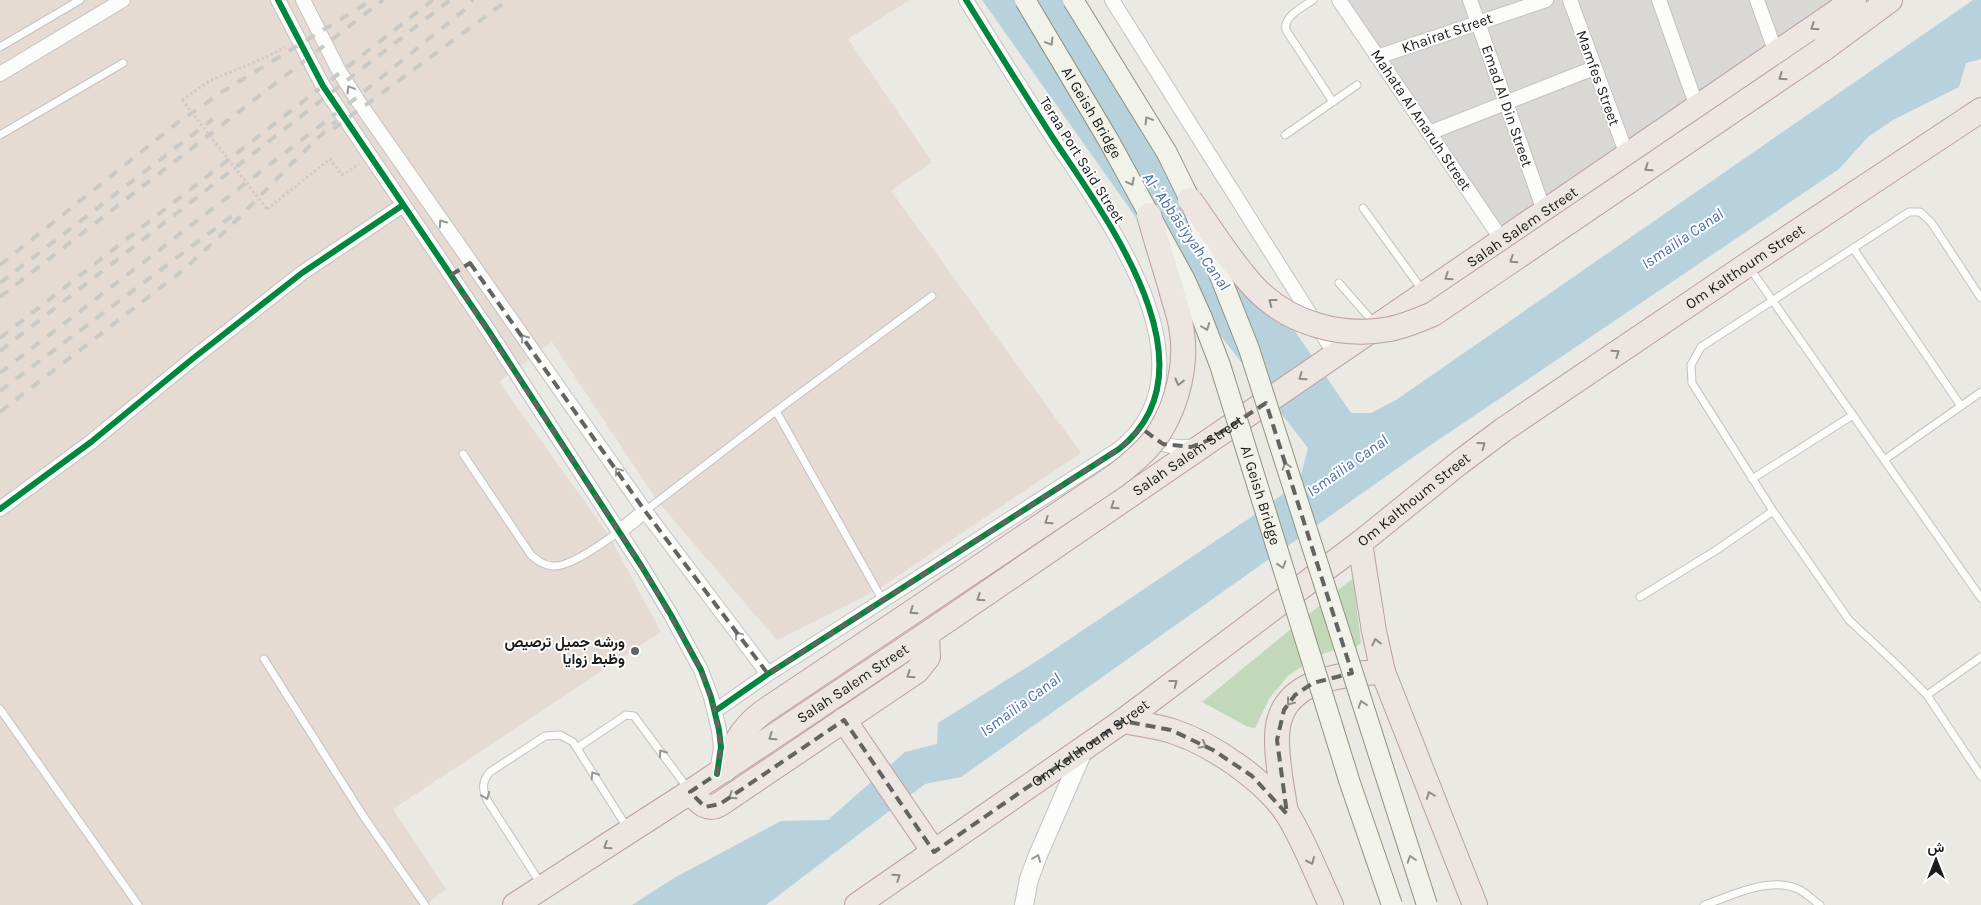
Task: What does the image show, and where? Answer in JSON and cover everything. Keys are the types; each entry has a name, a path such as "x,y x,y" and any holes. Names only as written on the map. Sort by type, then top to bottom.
{"highway":[{"name":"Salah Salem Street","path":"516,905 721,772 926,634 1854,0"},
{"path":"1190,200 1243,274 1272,303 1309,323 1329,329 1349,332 1370,332 1391,329 1433,314 1822,50 1890,0"},
{"name":"Om Kalthoum Street","path":"857,905 1124,721 1360,543 1503,430 1981,110"},
{"path":"721,772 741,732 760,713 1115,476 1138,457 1158,434 1170,410 1182,372 1182,327 1149,216"},
{"path":"1360,543 1374,631 1383,672 1475,905"},
{"path":"690,792 705,806 716,807 850,730 921,667 928,657 926,634"},
{"path":"1287,814 1277,740 1278,726 1284,710 1295,695 1313,683 1334,676 1352,673 1383,672"},
{"path":"1124,721 1171,730 1190,738 1252,776 1270,792 1287,814 1302,840 1331,905"},
{"path":"850,730 934,852"}],"main road":[{"name":"Al Geish Bridge","path":"1025,0 1109,141 1185,280 1202,318 1220,365 1350,783 1392,905"},
{"path":"1073,0 1167,152 1190,200 1249,349 1427,905"}],"street":[{"path":"0,74 122,0"},
{"path":"278,0 323,86 451,275 619,532 652,583 689,647 707,684 715,711 721,747 721,772"},
{"path":"302,0 339,71 356,98 470,263 646,511 768,674"},
{"name":"Teraa Port Said Street","path":"966,0 1120,243 1143,290 1159,347 1159,371 1155,399 1141,428"},
{"path":"1112,0 1335,354"},
{"name":"Mahata Al Anaruh Street","path":"1339,0 1502,240"},
{"name":"Emad Al Din Street","path":"1470,0 1544,212"},
{"name":"Khairat Street","path":"1377,57 1546,0"},
{"name":"Mamfes Street","path":"1570,0 1627,155"},
{"path":"1659,0 1697,107"},
{"path":"1757,0 1776,53"},
{"path":"1429,132 1594,68"},
{"path":"0,508 90,442 191,360 302,274 403,205"},
{"path":"451,275 470,263"},
{"path":"715,711 768,674 1118,449 1141,428 1155,440 1172,446 1191,447 1209,440"},
{"path":"619,532 646,511"},
{"path":"1024,905 1029,879 1038,855 1084,749"}],"lane":[{"path":"0,47 80,0"},
{"path":"1313,0 1289,17 1285,25 1286,30 1332,102"},
{"path":"0,135 123,63"},
{"path":"1285,135 1357,85"},
{"path":"1363,208 1425,293"},
{"path":"1981,298 1931,222 1920,212 1909,212 1772,299 1701,347 1691,365 1692,383 1773,511 1849,620 1926,695 1981,776"},
{"path":"1853,248 1961,406"},
{"path":"1747,265 1981,598"},
{"path":"1340,283 1376,326"},
{"path":"646,511 776,411 932,296"},
{"path":"1884,460 1981,392"},
{"path":"776,411 883,601"},
{"path":"1752,478 1853,415"},
{"path":"463,454 531,555 540,563 552,566 564,565 619,532"},
{"path":"1640,597 1715,551 1773,511"},
{"path":"1926,695 1981,657"},
{"path":"264,659 364,817 424,905"},
{"path":"0,708 138,905"},
{"path":"577,748 626,715 634,716 690,792"},
{"path":"543,887 487,800 483,793 483,785 485,778 490,772 545,736 560,735 573,742 630,831"},
{"path":"1704,905 1758,887 1776,885 1798,889 1820,905"}],"path":[{"path":"299,39 269,56 208,81 182,100 267,209 330,159 342,175 370,156"}],"highlighted area":[{"path":"470,263 645,511 768,674 1119,449 1141,428 1163,444 1191,447 1209,440 1266,403 1352,673 1313,683 1295,695 1284,710 1277,740 1287,814 1252,776 1213,750 1171,730 1123,721 934,852 844,720 720,804 705,807 690,792 717,774 721,747 715,711 701,670 642,567 451,275"}],"shaded area":[{"path":"0,0 910,0 848,39 932,162 891,191 1081,453 877,590 777,640 658,502 552,342 499,382 610,537 661,632 393,809 446,889 426,905 0,905"},
{"path":"1340,0 1852,0 1502,240"}],"green space":[{"path":"1353,578 1361,643 1356,647 1331,651 1316,657 1288,676 1269,699 1255,728 1248,727 1202,702"}],"water":[{"path":"982,0 1068,0 1351,413 1371,413 1396,400 1973,0 1981,0 1981,59 1966,63 1959,87 1893,120 1868,137 1839,169 1419,453 961,777 925,784 766,905 632,905 674,878 781,821 828,820 905,752 937,744 938,723 1040,659 1263,509 1299,482 1308,448 1210,322"}],"railway":[{"path":"0,265 176,124 222,92 372,0"},
{"path":"0,297 383,0"},
{"path":"0,338 433,0"},
{"path":"0,351 450,0"},
{"path":"0,373 356,98 463,11 473,0"},
{"path":"333,129 508,0"},
{"path":"0,283 213,119"},
{"path":"0,412 182,271 230,227 336,121"},
{"path":"0,391 236,213"}],"cycle path":[{"path":"278,0 323,86 488,330 642,567 671,615 701,670 711,697 721,747 717,774"},
{"path":"715,711 768,674 1119,449 1148,415 1159,376 1156,334 1143,290 1122,247 1098,205 1040,118 966,0"},
{"path":"0,509 91,442 302,273 403,205"}],"place":[{"name":"ورشه جميل ترصيص وظبط زوايا","path":"635,651"}],"water label":[{"name":"Al-ʿAbbāsiyyah Canal","path":"1187,231"},
{"name":"Ismaïlia Canal","path":"1682,238"},
{"name":"Ismaïlia Canal","path":"1347,465"},
{"name":"Ismaïlia Canal","path":"1020,704"}]}
